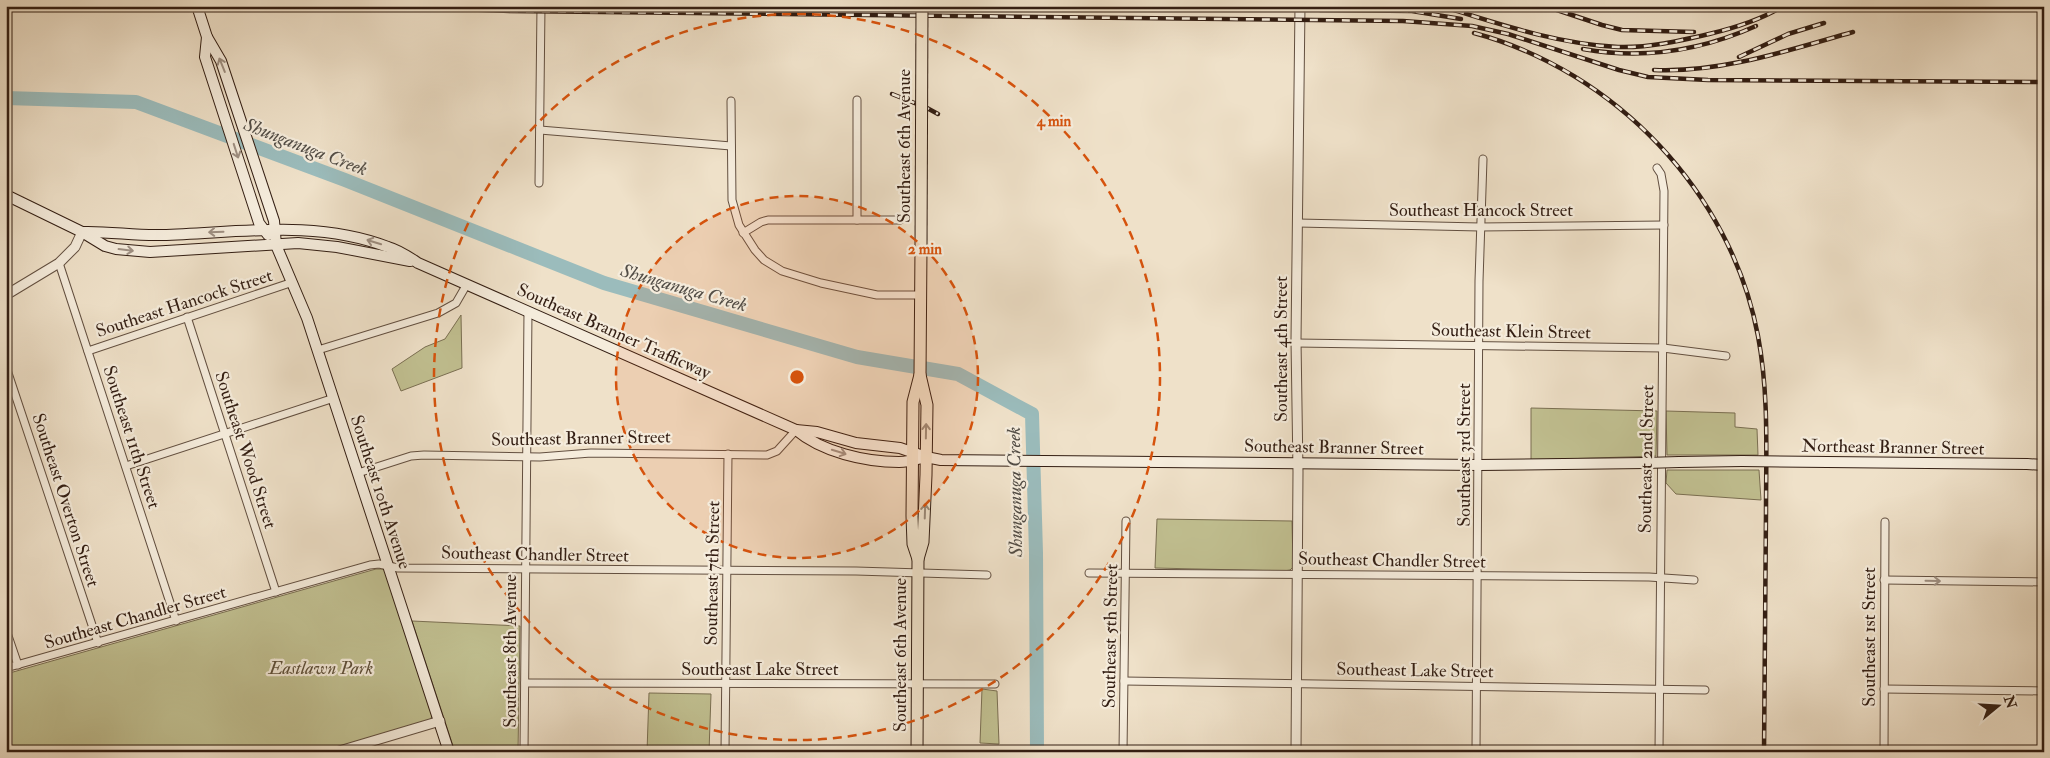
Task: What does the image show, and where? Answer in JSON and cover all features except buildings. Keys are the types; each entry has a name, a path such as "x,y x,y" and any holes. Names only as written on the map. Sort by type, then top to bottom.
{"main road":[{"name":"Southeast 10th Avenue","path":"197,6 206,37 221,61 266,196 270,230 290,283 307,318 450,752"},
{"name":"Southeast 6th Avenue","path":"918,559 913,544 912,456 913,402 920,375 922,6"},
{"name":"Southeast 10th Avenue","path":"206,37 205,58 259,223 270,230"},
{"name":"Southeast Branner Trafficway","path":"6,195 82,232 105,246 139,252 298,243 337,247 418,263"},
{"name":"Southeast Branner Trafficway","path":"82,232 104,231 138,235 161,235 296,229 350,236 390,247 418,263 796,430"},
{"name":"Southeast 6th Avenue","path":"917,752 918,559 925,527 927,405 920,375"},
{"name":"Southeast Branner Street","path":"796,430 817,432 856,442 900,448 912,456 940,460 1479,465 1742,461"},
{"name":"Northeast Branner Street","path":"1742,461 2044,464"}],"street":[{"path":"539,184 541,6"},
{"name":"Southeast 4th Street","path":"1296,752 1298,463 1296,343 1300,6"},
{"path":"857,100 857,220"},
{"path":"731,101 732,200 734,213 742,233 760,255 782,271 821,283 877,295 921,295"},
{"path":"540,130 731,146"},
{"name":"Southeast 3rd Street","path":"1476,752 1480,227 1483,160"},
{"name":"Southeast 2nd Street","path":"1657,168 1664,191 1659,752"},
{"path":"742,233 768,220 900,220"},
{"name":"Southeast Hancock Street","path":"1298,223 1480,227 1664,225"},
{"path":"6,295 58,263 75,247 82,232"},
{"name":"Southeast 11th Street","path":"58,263 176,621"},
{"name":"Southeast Hancock Street","path":"88,350 290,283"},
{"path":"318,350 438,313 456,303 467,284"},
{"name":"Southeast 8th Avenue","path":"524,752 528,311"},
{"name":"Southeast Wood Street","path":"187,317 276,592"},
{"name":"Southeast Klein Street","path":"1296,343 1663,348 1726,356"},
{"name":"Southeast Overton Street","path":"6,367 98,643"},
{"path":"126,466 334,398"},
{"name":"Southeast Branner Street","path":"358,473 411,456 424,455 527,456 591,453 767,455 778,451 796,430"},
{"name":"Southeast 7th Street","path":"725,752 728,454"},
{"name":"Southeast 5th Street","path":"1123,752 1126,521"},
{"name":"Southeast 1st Street","path":"1884,752 1885,522"},
{"name":"Southeast Chandler Street","path":"6,668 370,565 398,568 856,571 988,575"},
{"name":"Southeast Chandler Street","path":"1089,573 1660,577 1694,580"},
{"path":"1884,580 2044,582"},
{"path":"6,630 18,665"},
{"name":"Southeast Lake Street","path":"1124,681 1705,690"},
{"name":"Southeast Lake Street","path":"525,683 995,684"},
{"path":"1884,689 2044,691"},
{"path":"336,752 440,721"}],"green space":[{"path":"461,315 462,368 401,391 392,369 425,347 445,339"},
{"path":"1531,408 1657,411 1656,456 1531,460"},
{"path":"1666,411 1735,413 1735,427 1757,429 1758,455 1667,455"},
{"path":"1667,470 1759,470 1761,500 1676,494 1666,483"},
{"path":"1157,519 1292,521 1293,567 1290,570 1284,571 1155,568"},
{"name":"Eastlawn Park","path":"376,569 383,569 385,571 432,714 431,719 427,722 320,752 6,752 6,674"},
{"path":"412,621 520,626 518,752 455,752"},
{"path":"982,689 997,691 999,744 980,743"},
{"path":"649,693 711,694 709,752 647,752"}],"waterway":[{"name":"Shunganuga Creek","path":"6,98 136,102 345,180 604,283 857,357 958,374 1032,414 1036,553 1037,752"}],"railway":[{"path":"382,6 510,11 1403,21 1472,26 1508,34 1619,70 1648,77 1708,80 2044,82"},
{"path":"1441,6 1550,37 1573,42 1618,47 1664,44 1718,32 1757,19 1783,6"},
{"path":"1545,6 1622,30 1694,32"},
{"path":"1320,10 1412,11 1461,19"},
{"path":"1739,57 1788,34 1824,23"},
{"path":"1583,49 1628,54 1671,51 1714,42 1756,26"},
{"path":"1654,70 1705,68 1730,64 1780,53 1853,32"},
{"path":"1474,33 1526,51 1574,76 1619,108 1659,145 1693,187 1722,233 1744,283 1762,358 1766,424 1764,752"},
{"path":"892,94 938,114"}]}
